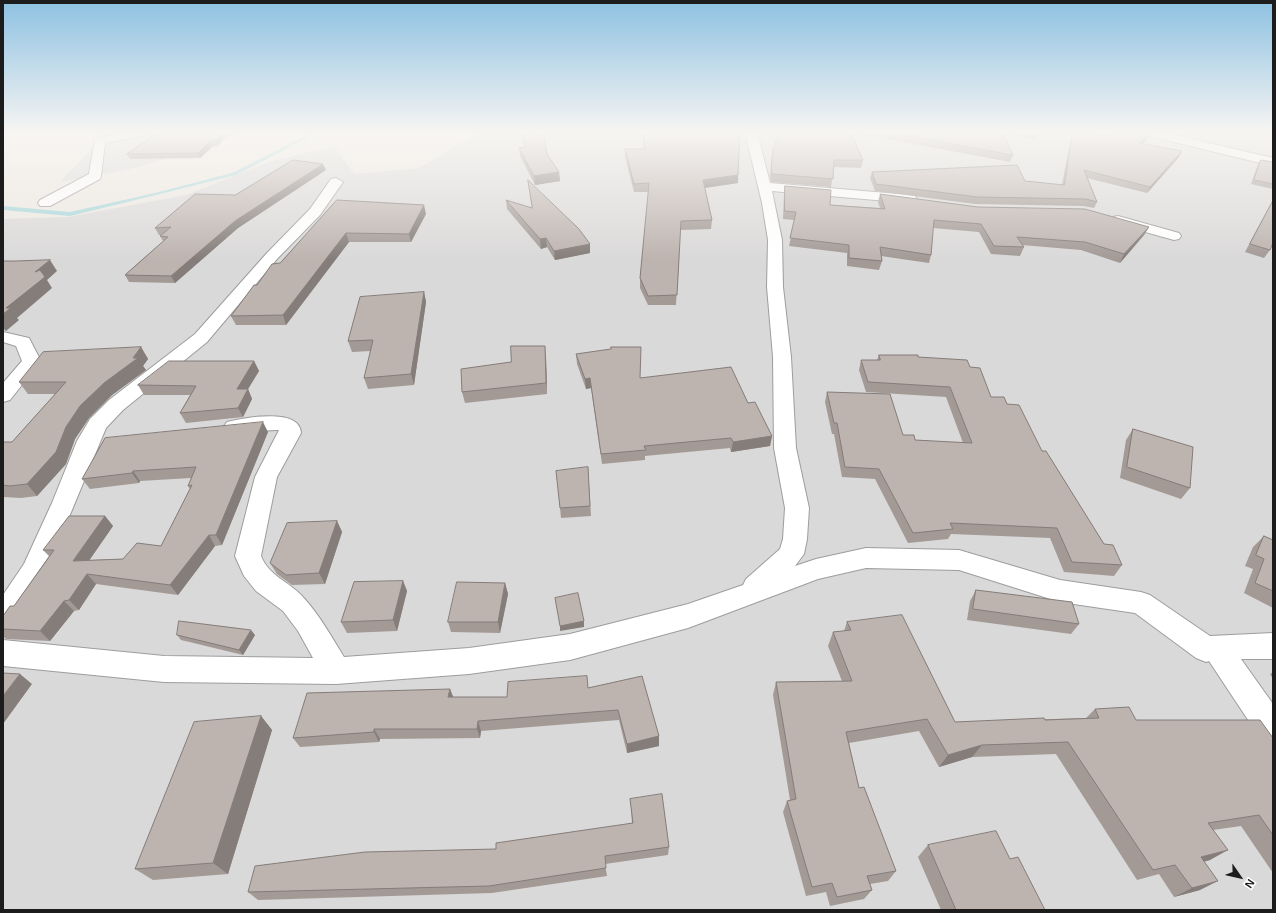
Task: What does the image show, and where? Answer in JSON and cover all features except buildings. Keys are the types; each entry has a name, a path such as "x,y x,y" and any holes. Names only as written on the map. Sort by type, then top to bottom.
{"street":[{"path":"45,203 95,175"},
{"path":"747,595 791,554 795,539 797,508 785,448 782,357 775,287 775,240 769,203 761,175"},
{"path":"3,617 34,570 64,503 88,441 97,424 116,405 202,338 272,256 315,212 336,182"},
{"path":"764,186 922,201"},
{"path":"1107,216 1174,236"},
{"path":"3,337 23,342 32,361 3,396"},
{"path":"213,429 275,423 286,424 290,427 290,433 266,477 248,556 253,568 265,583 292,603 308,623 336,671"},
{"path":"88,441 111,438"},
{"path":"3,653 164,669 336,671 469,661 570,647 688,616 816,569 866,558 959,560 1060,592 1141,603 1206,648 1273,646"},
{"path":"1216,647 1273,730"}],"shaded area":[{"path":"67,175 99,175 60,182"},
{"path":"237,175 1273,175 1273,910 3,910 3,219 68,217 186,195"}],"waterway":[{"path":"3,208 70,214 232,175"}]}
